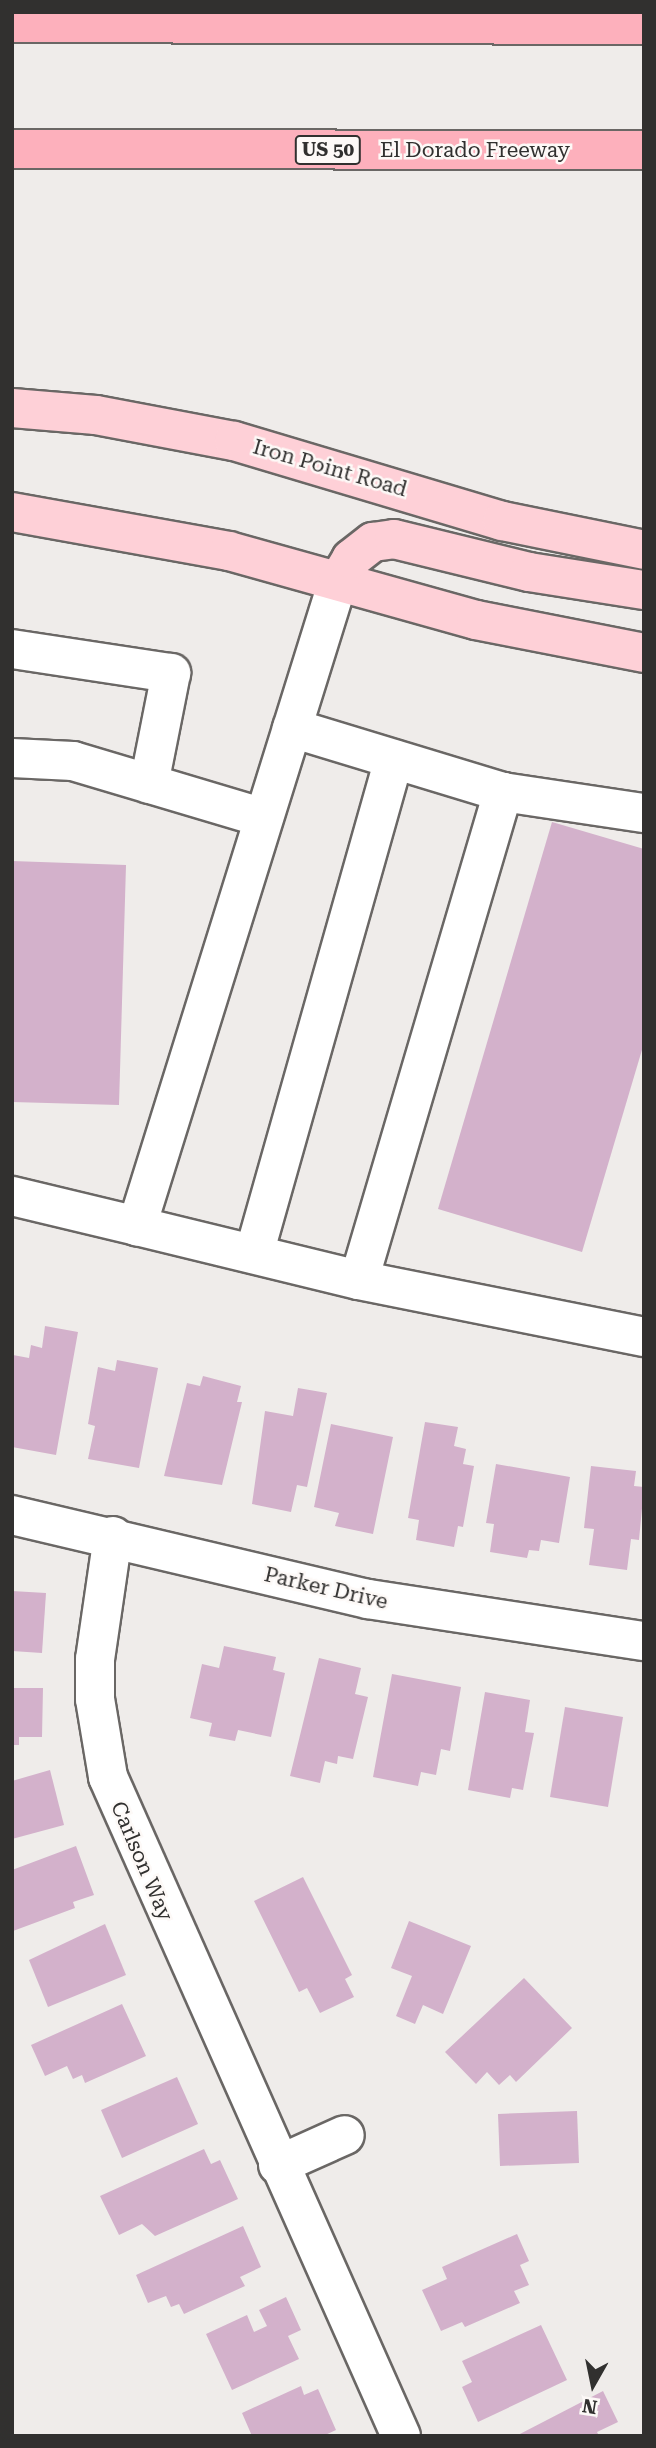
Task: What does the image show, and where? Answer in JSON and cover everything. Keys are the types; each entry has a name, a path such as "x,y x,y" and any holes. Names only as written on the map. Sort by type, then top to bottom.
{"highway":[{"path":"12,23 644,25"},
{"name":"El Dorado Freeway","path":"12,149 644,150"}],"main road":[{"name":"Iron Point Road","path":"12,408 96,415 234,441 502,521 644,550"},
{"path":"12,512 229,551 476,620 644,653"},
{"path":"338,581 351,559 373,541 394,539 529,572 644,590"}],"street":[{"path":"137,1226 338,581"},
{"path":"12,649 171,673 149,783"},
{"path":"292,728 503,792 644,813"},
{"path":"12,758 73,761 264,818"},
{"path":"254,1254 394,759"},
{"path":"359,1280 503,792"},
{"path":"12,1196 359,1280 644,1337"},
{"name":"Parker Drive","path":"12,1515 113,1536 368,1600 644,1641"},
{"name":"Carlson Way","path":"113,1536 95,1659 95,1699 108,1777 278,2165 401,2436"},
{"path":"278,2165 345,2135"}],"building":[{"path":"552,822 644,849 644,1043 582,1252 438,1209"},
{"path":"12,861 126,865 119,1105 12,1102"},
{"path":"45,1326 78,1332 56,1455 12,1447 13,1355 29,1358 31,1345 42,1348"},
{"path":"117,1360 158,1368 139,1468 88,1459 95,1426 88,1424 98,1367 115,1371"},
{"path":"203,1376 241,1386 237,1402 242,1402 222,1485 164,1476 187,1383 200,1386"},
{"path":"298,1388 327,1393 307,1487 297,1485 291,1512 252,1504 265,1411 293,1416"},
{"path":"425,1422 458,1427 454,1446 466,1449 463,1464 474,1466 463,1527 458,1526 454,1547 416,1540 419,1520 408,1518"},
{"path":"331,1424 393,1437 373,1534 335,1526 339,1513 314,1507"},
{"path":"496,1464 570,1477 559,1543 541,1540 539,1551 529,1550 527,1558 490,1552 494,1524 486,1523"},
{"path":"591,1466 636,1471 634,1486 644,1487 639,1540 631,1539 627,1570 589,1565 594,1529 584,1528"},
{"path":"12,1591 46,1593 42,1653 12,1651"},
{"path":"224,1646 276,1657 273,1670 285,1673 271,1737 238,1730 235,1741 209,1736 212,1723 190,1718 202,1664 219,1668"},
{"path":"319,1658 361,1668 355,1694 368,1697 353,1759 338,1756 337,1764 325,1761 320,1783 290,1776"},
{"path":"392,1674 461,1687 450,1751 441,1749 436,1775 421,1772 418,1786 373,1777"},
{"path":"12,1688 43,1688 42,1737 19,1737 19,1745 12,1745"},
{"path":"485,1692 530,1700 525,1732 534,1733 523,1790 512,1788 510,1798 468,1790"},
{"path":"565,1707 623,1717 608,1807 550,1797"},
{"path":"50,1770 64,1825 12,1839 12,1781"},
{"path":"76,1846 94,1895 73,1902 75,1908 13,1931 12,1870"},
{"path":"303,1877 352,1975 345,1979 354,1997 320,2013 307,1988 299,1992 254,1901"},
{"path":"409,1921 471,1946 443,2014 423,2005 415,2024 396,2016 412,1976 391,1968"},
{"path":"105,1924 126,1975 48,2007 29,1960"},
{"path":"524,1978 572,2028 516,2082 510,2075 499,2085 487,2072 476,2084 445,2052"},
{"path":"122,2004 146,2056 85,2083 82,2075 73,2079 67,2066 45,2076 31,2045"},
{"path":"177,2077 198,2124 122,2158 101,2110"},
{"path":"577,2111 579,2163 500,2166 498,2114"},
{"path":"204,2149 211,2164 220,2160 238,2199 155,2236 142,2224 119,2235 100,2196"},
{"path":"243,2226 261,2267 240,2277 245,2286 184,2314 179,2304 171,2307 166,2296 148,2303 136,2275"},
{"path":"517,2234 529,2261 520,2265 529,2285 514,2291 520,2303 465,2327 462,2322 441,2331 422,2290 447,2279 442,2267"},
{"path":"286,2297 301,2330 288,2336 299,2359 232,2390 206,2334 247,2315 254,2332 267,2326 259,2310"},
{"path":"541,2325 567,2380 478,2422 462,2387 472,2382 462,2361"},
{"path":"301,2386 304,2395 318,2389 336,2430 323,2436 252,2436 242,2413"},
{"path":"603,2391 618,2422 597,2432 599,2436 516,2436"}]}
